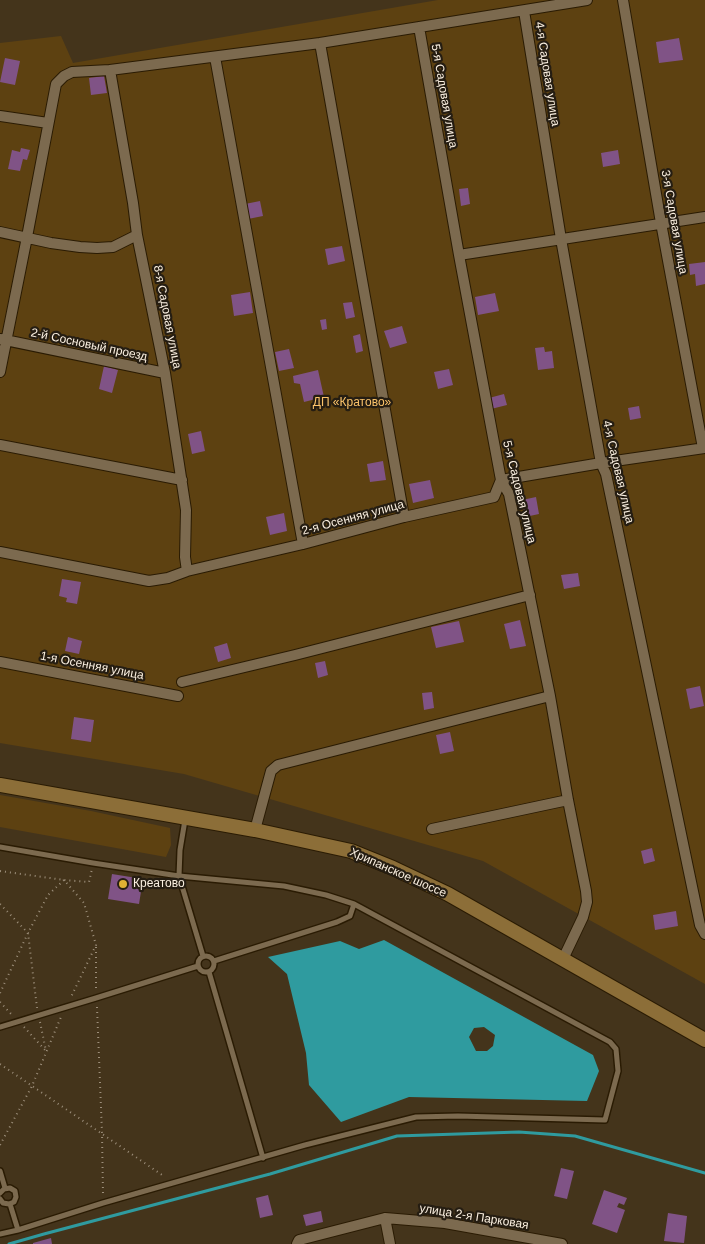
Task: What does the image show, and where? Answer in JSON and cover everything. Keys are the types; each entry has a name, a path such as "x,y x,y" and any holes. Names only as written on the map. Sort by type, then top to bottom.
{"main road":[{"name":"Хрипанское шоссе","path":"0,785 186,817 352,851 448,894 705,1040"}],"street":[{"path":"0,372 3,340 27,237 56,84 64,76 72,72 110,70 320,43 587,0"},
{"name":"3-я Садовая улица","path":"622,0 661,223 704,448"},
{"name":"4-я Садовая улица","path":"524,11 561,239 601,463 606,474 700,925 705,934"},
{"name":"5-я Садовая улица","path":"419,27 501,480 509,494 530,595 586,891 583,917 563,959"},
{"path":"320,43 404,517"},
{"path":"215,57 302,544"},
{"name":"8-я Садовая улица","path":"110,70 137,234 166,373 186,510 185,557 187,571"},
{"path":"0,116 48,123"},
{"path":"459,255 705,217"},
{"path":"0,232 51,243 97,248 112,247 137,234"},
{"name":"2-й Сосновый проезд","path":"3,340 166,373"},
{"path":"0,445 182,480"},
{"path":"501,480 704,448"},
{"name":"2-я Осенняя улица","path":"0,552 149,582 404,517 494,497 501,480"},
{"path":"182,682 530,595"},
{"name":"1-я Осенняя улица","path":"0,662 178,696"},
{"path":"255,830 271,771 278,764 550,696"},
{"path":"432,829 568,800"},
{"path":"384,1218 390,1244"},
{"name":"улица 2-я Парковая","path":"297,1244 299,1240 384,1218 445,1223 562,1244"}],"lane":[{"path":"186,817 180,850 179,876 203,956"},
{"path":"0,847 179,876 284,886 326,895 354,904 610,1042 616,1049 618,1071 605,1120 458,1116 416,1117 305,1145 0,1234"},
{"path":"214,961 337,922 350,916 354,904"},
{"path":"203,956 210,956 214,961 213,968 209,972 201,970 198,966 198,961 203,956"},
{"path":"0,1027 198,966"},
{"path":"209,972 263,1158"},
{"path":"0,1171 5,1188"},
{"path":"0,1193 5,1188 11,1188 16,1194 15,1200 10,1204 5,1204 0,1199"},
{"path":"10,1204 18,1230"}],"path":[{"path":"0,872 89,882 93,863"},
{"path":"0,994 48,895 64,880"},
{"path":"0,904 28,933 38,1016 46,1051"},
{"path":"96,944 103,1203"},
{"path":"0,1064 174,1183"}],"green space":[{"name":"ДП «Кратово»","path":"438,0 705,0 705,984 483,861 184,774 0,743 0,43 61,36 73,63"},
{"path":"0,795 91,811 170,828 171,845 166,857 0,827"}],"water":[{"path":"384,940 593,1055 599,1071 587,1101 409,1097 341,1122 309,1085 306,1053 287,974 268,957 340,941 359,949","holes":["484,1027 495,1035 493,1046 487,1051 476,1051 469,1037 474,1028"]}],"building":[{"path":"679,38 683,60 659,63 656,42"},
{"path":"5,58 20,61 15,85 0,82"},
{"path":"104,76 107,93 91,95 89,78"},
{"path":"21,148 30,150 27,160 23,159 20,171 8,169 12,150 20,152"},
{"path":"618,150 620,164 603,167 601,153"},
{"path":"468,188 470,204 461,206 459,189"},
{"path":"260,201 263,216 248,219 245,204"},
{"path":"342,246 345,261 328,265 325,249"},
{"path":"705,262 705,284 696,286 695,274 690,275 689,264"},
{"path":"250,292 253,313 234,316 231,295"},
{"path":"495,293 499,311 478,315 475,297"},
{"path":"352,302 355,317 346,319 343,303"},
{"path":"326,319 327,329 322,330 320,320"},
{"path":"402,326 407,343 390,348 384,331"},
{"path":"360,334 363,351 356,353 353,336"},
{"path":"544,347 545,352 552,351 554,368 538,370 535,348"},
{"path":"289,349 294,368 279,371 275,352"},
{"path":"104,366 118,370 112,393 99,389"},
{"path":"449,369 453,385 438,389 434,372"},
{"path":"318,370 324,397 304,402 300,384 294,383 293,376"},
{"path":"504,394 507,405 491,409 489,398"},
{"path":"639,406 641,418 630,420 628,408"},
{"path":"201,431 205,451 192,454 188,434"},
{"path":"383,461 386,480 370,482 367,464"},
{"path":"430,480 434,498 413,503 409,484"},
{"path":"536,497 539,514 525,517 522,500"},
{"path":"284,513 287,531 270,535 266,517"},
{"path":"578,573 580,586 564,589 561,575"},
{"path":"62,579 81,582 77,604 66,602 67,598 59,596"},
{"path":"520,620 526,646 510,649 504,624"},
{"path":"459,621 464,642 436,648 431,627"},
{"path":"68,637 82,641 79,654 65,651"},
{"path":"227,643 231,658 218,662 214,647"},
{"path":"325,661 328,675 318,678 315,663"},
{"path":"700,686 704,706 690,709 686,689"},
{"path":"432,692 434,708 424,710 422,693"},
{"path":"74,717 94,720 91,742 71,739"},
{"path":"450,732 454,751 440,754 436,735"},
{"path":"652,848 655,861 644,864 641,851"},
{"path":"112,874 143,879 139,904 108,899"},
{"path":"676,911 678,926 655,930 653,915"},
{"path":"561,1168 574,1171 567,1199 554,1196"},
{"path":"604,1190 627,1198 624,1205 619,1203 617,1207 625,1210 617,1233 592,1224"},
{"path":"268,1195 273,1215 260,1218 256,1198"},
{"path":"321,1211 323,1222 306,1226 303,1215"},
{"path":"668,1213 687,1216 684,1243 664,1241"},
{"path":"51,1238 52,1244 33,1244 33,1243"}],"waterway":[{"path":"9,1244 270,1174 397,1136 519,1132 575,1136 705,1173"}],"place":[{"name":"Креатово","path":"123,884"}]}
